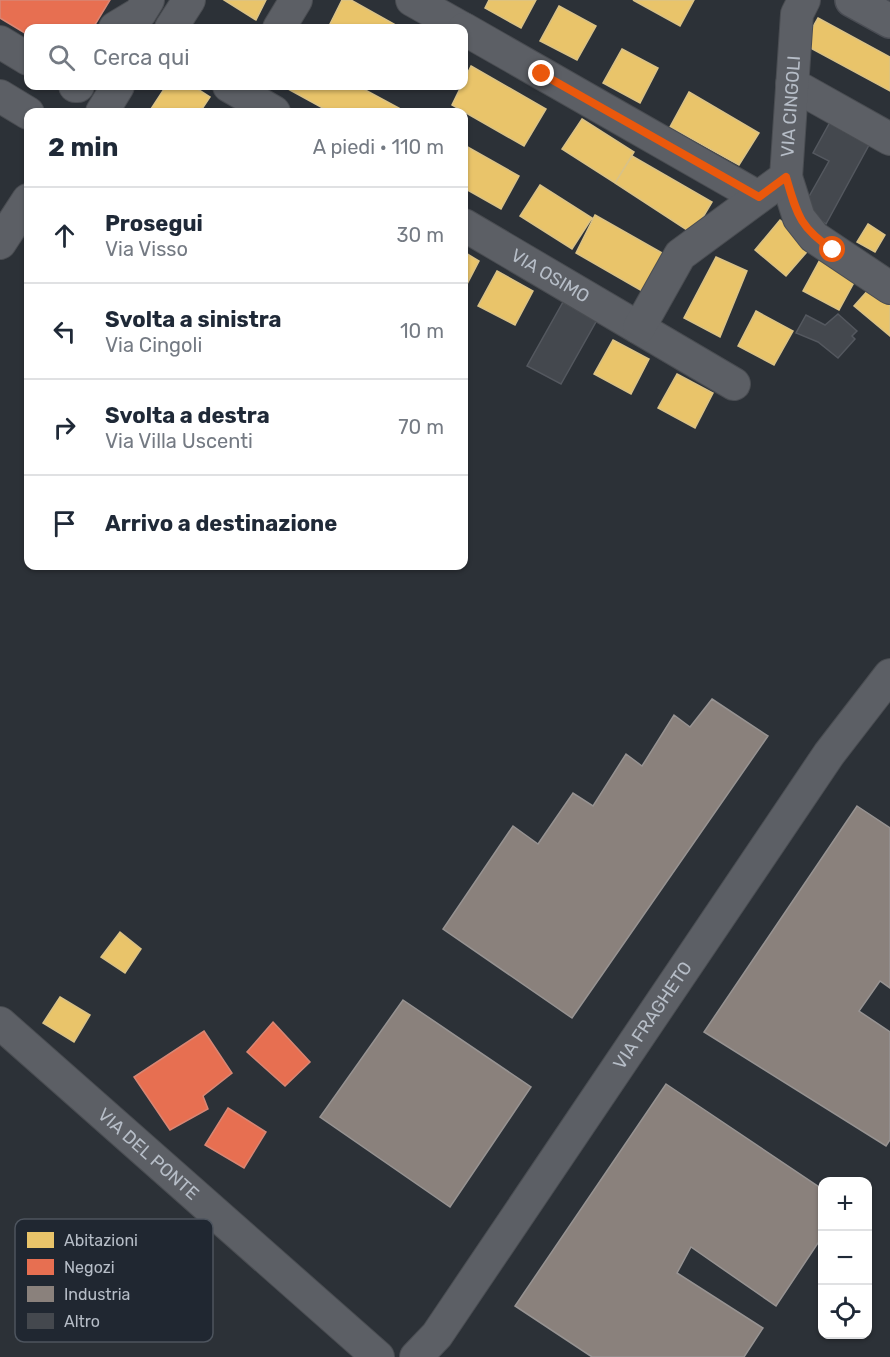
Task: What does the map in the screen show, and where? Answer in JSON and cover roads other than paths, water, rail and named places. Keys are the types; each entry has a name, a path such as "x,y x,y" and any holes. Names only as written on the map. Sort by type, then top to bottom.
{"main road":[{"path":"852,0 890,21"}],"street":[{"path":"122,24 140,13 148,0"},
{"path":"174,24 189,0"},
{"path":"281,24 296,0"},
{"path":"412,0 454,24"},
{"name":"VIA CINGOLI","path":"639,328 680,255 786,177 797,14 804,0"},
{"path":"468,32 759,197"},
{"path":"0,42 24,57"},
{"path":"792,84 890,139"},
{"path":"104,108 116,90"},
{"path":"237,94 266,108"},
{"path":"0,96 24,111"},
{"path":"786,177 799,218 814,237 890,288"},
{"path":"0,243 24,206"},
{"name":"VIA OSIMO","path":"468,227 735,384"},
{"name":"VIA FRAGHETO","path":"429,1350 828,754 890,675"},
{"path":"853,723 890,686"},
{"name":"VIA DEL PONTE","path":"0,1023 378,1357"}]}
